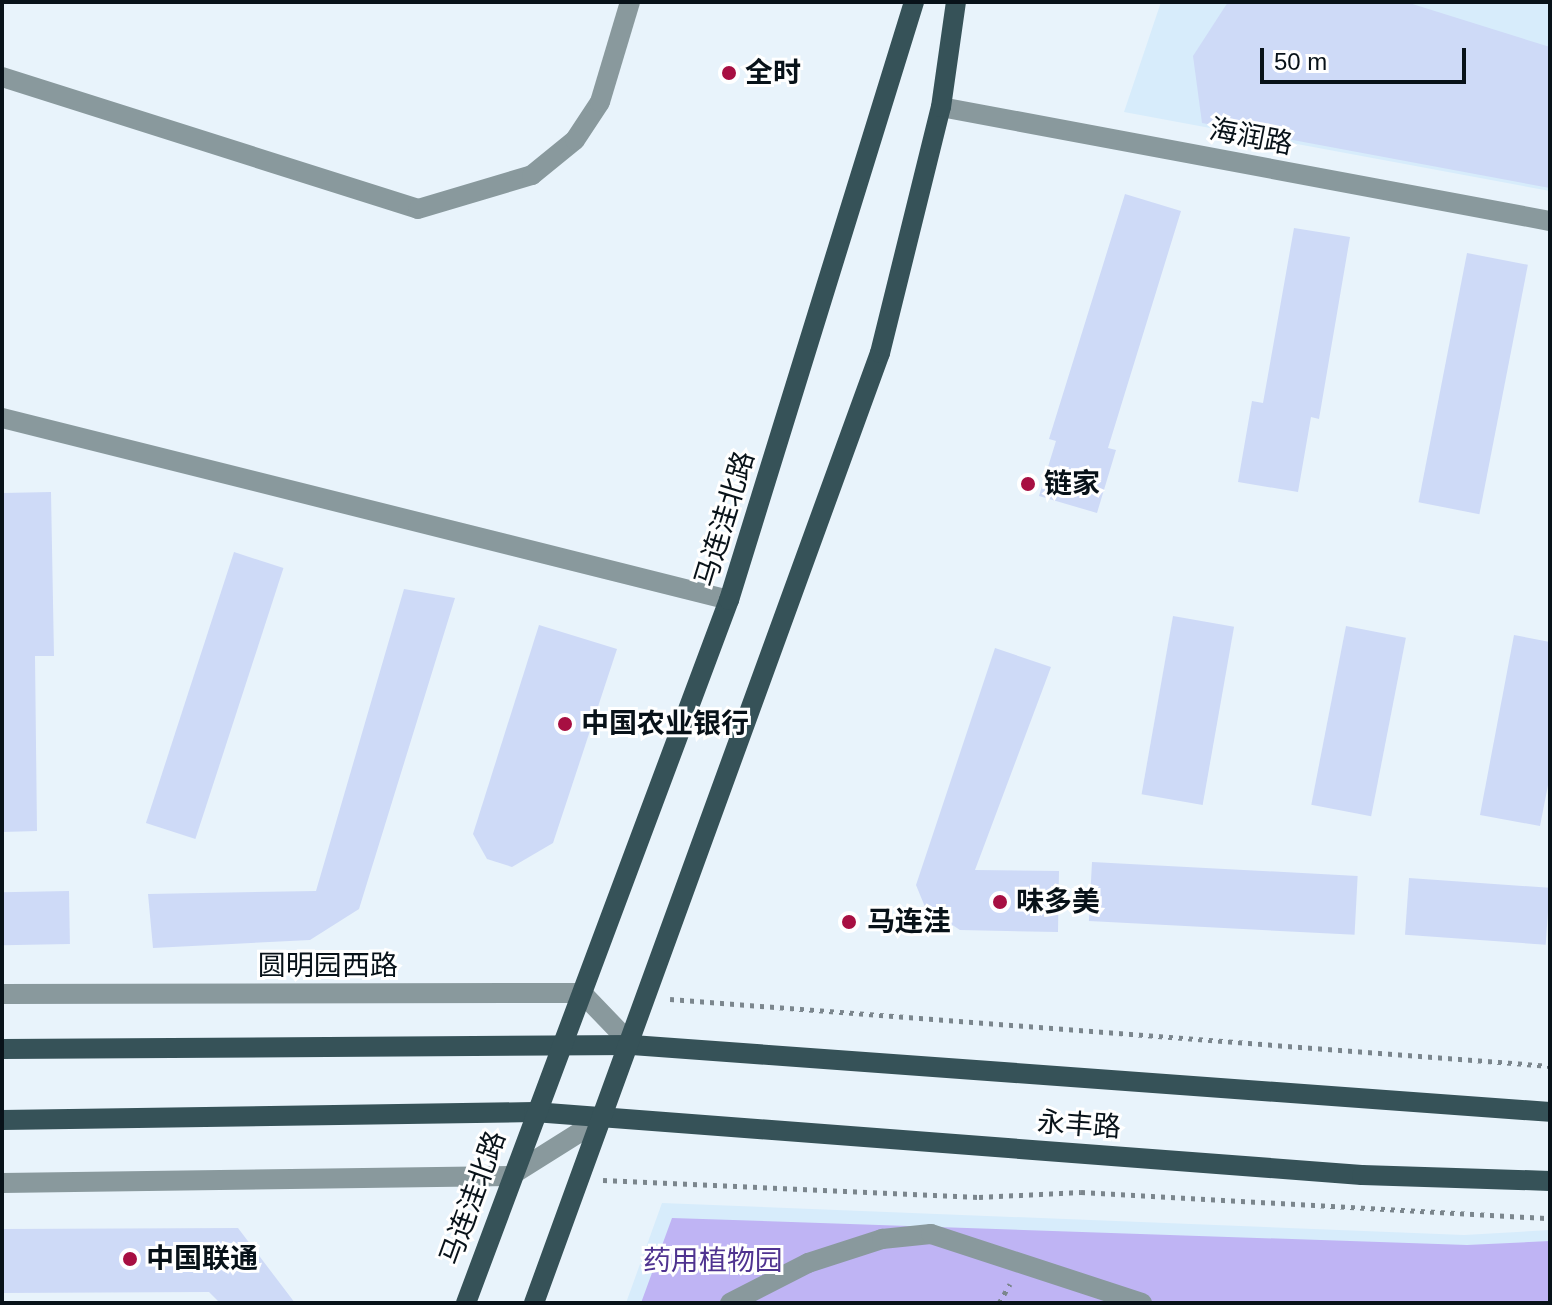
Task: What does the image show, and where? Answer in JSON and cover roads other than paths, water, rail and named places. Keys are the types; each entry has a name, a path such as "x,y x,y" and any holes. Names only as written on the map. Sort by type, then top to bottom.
{"main road":[{"name":"马连洼北路","path":"466,1303 510,1176 564,1044 729,600 914,2"},
{"path":"534,1303 632,1045 880,353 941,107 956,2"},
{"path":"2,1049 564,1044"},
{"name":"永丰路","path":"564,1044 632,1045 1550,1112"},
{"path":"2,1120 534,1112"},
{"name":"永丰路","path":"534,1112 1362,1175 1550,1181"}],"street":[{"path":"2,77 418,209 532,175 575,140 600,102 630,2"},
{"name":"海润路","path":"941,107 1550,221"},
{"path":"2,418 729,600"},
{"path":"582,993 632,1045"},
{"name":"圆明园西路","path":"2,994 582,993"},
{"path":"2,1183 510,1176 604,1117"},
{"path":"730,1303 808,1263 882,1239 931,1234 1142,1303"}],"place":[{"name":"全时","path":"729,73"},
{"name":"链家","path":"1028,484"},
{"name":"中国农业银行","path":"565,724"},
{"name":"味多美","path":"1000,902"},
{"name":"马连洼","path":"849,922"},
{"name":"中国联通","path":"130,1259"}],"park label":[{"name":"药用植物园","path":"713,1261"}]}
